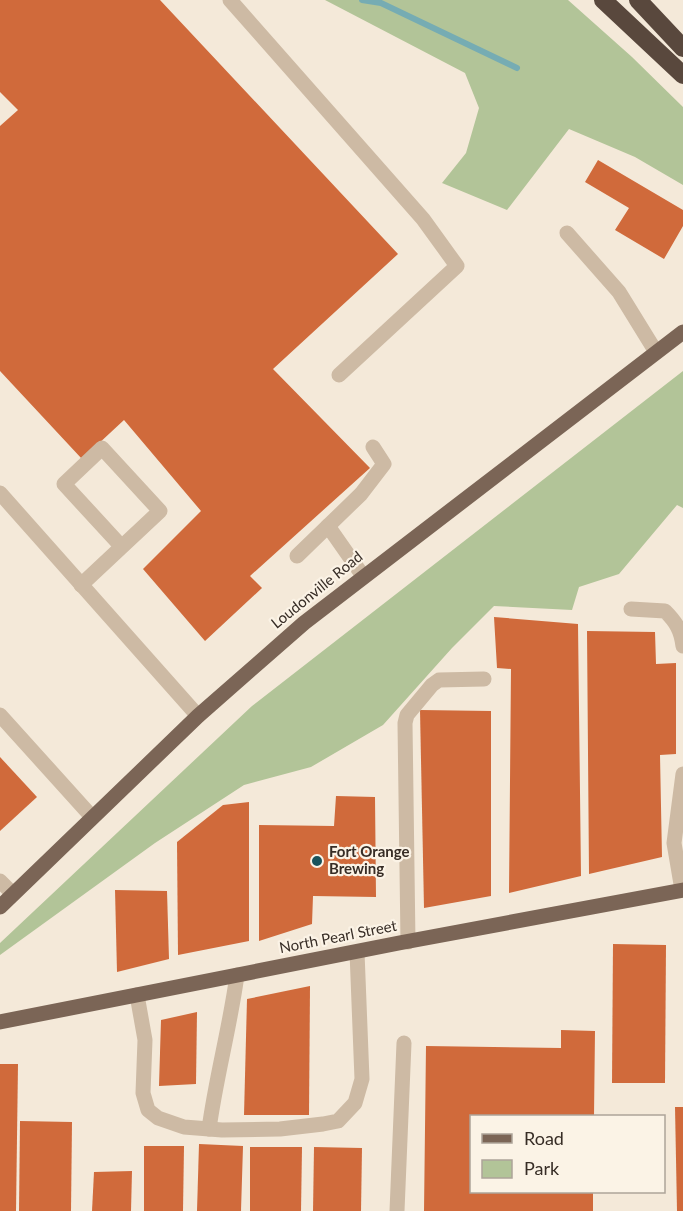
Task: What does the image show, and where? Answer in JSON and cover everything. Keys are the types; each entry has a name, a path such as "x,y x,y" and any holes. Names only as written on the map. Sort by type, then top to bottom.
{"highway":[{"path":"603,0 683,75"},
{"path":"638,0 683,48"}],"main road":[{"name":"Loudonville Road","path":"0,907 198,716 296,629 683,332"},
{"name":"North Pearl Street","path":"0,1022 683,890"}],"lane":[{"path":"230,0 423,219 457,266 339,375"},
{"path":"567,233 619,292 656,352"},
{"path":"297,556 361,494 384,464 373,447"},
{"path":"81,585 160,511 102,448 64,484 121,546"},
{"path":"0,493 198,716"},
{"path":"328,526 363,576"},
{"path":"631,609 665,611 677,623 683,646"},
{"path":"408,942 405,723 407,715 439,680 484,679"},
{"path":"0,715 92,817"},
{"path":"683,774 674,843 683,890"},
{"path":"0,880 13,894"},
{"path":"137,994 145,1040 143,1093 148,1110 158,1118 184,1127 209,1129 280,1129 323,1124 338,1121 356,1102 362,1079 357,952"},
{"path":"209,1129 214,1089 231,1019 237,975"},
{"path":"397,1211 404,1043"}],"green space":[{"path":"325,0 568,0 632,57 683,107 683,185 635,157 569,129 507,210 442,183 466,153 479,108 465,73"},
{"path":"683,371 683,508 677,505 619,574 579,587 572,610 494,606 452,648 383,725 311,767 244,785 155,843 0,955 0,943 252,706"}],"building":[{"path":"0,0 160,0 398,254 273,369 370,468 250,576 262,588 205,641 143,569 201,511 124,420 82,459 0,371 0,126 18,110 0,92"},
{"path":"598,160 683,210 683,226 664,259 615,230 629,208 585,182"},
{"path":"494,617 578,624 581,876 509,893 511,669 497,668"},
{"path":"587,631 655,632 656,664 676,663 676,754 660,755 662,857 589,874"},
{"path":"420,710 491,711 491,896 424,908"},
{"path":"0,757 37,797 0,831"},
{"name":"Fort Orange Brewing","path":"336,796 375,797 376,897 313,896 312,924 259,941 259,825 334,826"},
{"path":"249,802 249,941 178,955 177,842 223,805"},
{"path":"115,890 167,891 169,959 117,972"},
{"path":"613,944 666,945 665,1083 612,1083"},
{"path":"310,986 309,1115 244,1115 247,999"},
{"path":"197,1012 196,1084 159,1086 161,1020"},
{"path":"561,1030 595,1031 594,1115 470,1115 470,1193 593,1193 593,1211 424,1211 426,1046 561,1048"},
{"path":"0,1064 18,1064 16,1211 0,1211"},
{"path":"675,1107 683,1107 683,1211 677,1211"},
{"path":"20,1121 72,1122 71,1211 19,1211"},
{"path":"199,1144 243,1146 241,1211 197,1211"},
{"path":"144,1146 184,1146 183,1211 144,1211"},
{"path":"250,1147 302,1147 301,1211 250,1211"},
{"path":"314,1147 362,1148 361,1211 313,1211"},
{"path":"132,1171 131,1211 92,1211 94,1172"}],"waterway":[{"path":"362,0 381,3 517,68"}],"place":[{"name":"Fort Orange Brewing","path":"317,861"}]}
